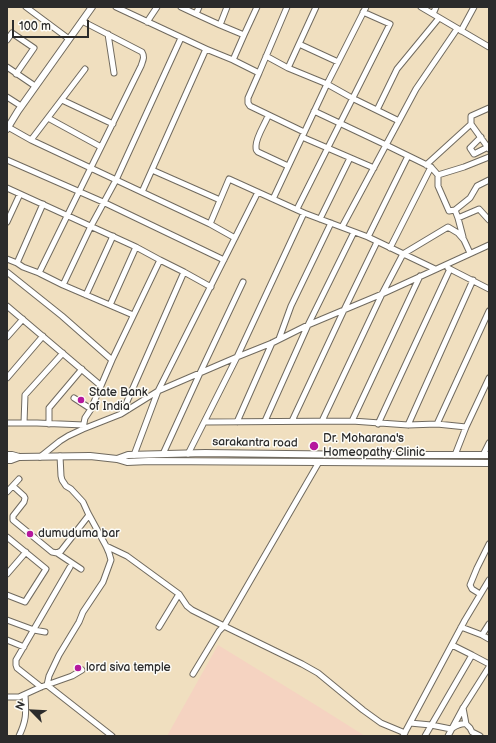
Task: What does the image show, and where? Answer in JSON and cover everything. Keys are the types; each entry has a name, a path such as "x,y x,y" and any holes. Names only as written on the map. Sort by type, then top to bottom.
{"street":[{"path":"26,7 69,39"},
{"path":"92,7 21,106 8,128 210,224 235,238"},
{"path":"116,7 123,8 147,22 259,73"},
{"path":"147,22 157,7"},
{"path":"180,7 244,35"},
{"path":"196,14 199,7"},
{"path":"220,25 227,7"},
{"path":"233,60 257,7"},
{"path":"287,7 248,98 248,103 250,106 328,148 374,168"},
{"path":"288,68 316,7"},
{"path":"421,7 489,47"},
{"path":"433,14 436,7"},
{"path":"342,227 416,89 474,7"},
{"path":"272,199 364,9 390,24 297,209"},
{"path":"376,110 397,69 440,18"},
{"path":"39,273 102,147 144,58 142,52 82,21"},
{"path":"7,40 12,33 34,48 16,74"},
{"path":"108,34 114,73"},
{"path":"63,285 103,202 116,180 181,38"},
{"path":"299,44 338,62"},
{"path":"142,192 206,49"},
{"path":"266,56 288,68 327,84 399,121"},
{"path":"7,67 35,86"},
{"path":"31,140 85,69"},
{"path":"7,97 21,106"},
{"path":"62,100 113,124"},
{"path":"390,248 428,166 471,124 472,116 489,108"},
{"path":"314,111 340,122 428,166 438,175 438,186 449,211 455,210 470,198 477,186 489,180"},
{"path":"268,116 258,138 256,150 288,166"},
{"path":"48,118 102,147"},
{"path":"471,124 481,138 488,148 474,154 470,148 481,138"},
{"path":"368,237 408,156"},
{"path":"438,175 489,157"},
{"path":"320,219 350,158"},
{"path":"7,160 103,202 224,260"},
{"path":"152,170 220,200"},
{"path":"210,224 229,179 304,213 368,237 435,269"},
{"path":"7,188 136,247 211,287"},
{"path":"134,455 158,391 258,192"},
{"path":"7,222 20,194"},
{"path":"16,263 43,204"},
{"path":"458,218 479,209 489,220"},
{"path":"455,210 464,240 470,253"},
{"path":"188,454 237,357 304,213"},
{"path":"279,339 291,306 331,223"},
{"path":"322,421 382,294 403,254 448,227 458,233 464,240"},
{"path":"265,421 308,325 354,232"},
{"path":"86,295 113,236"},
{"path":"292,421 377,242"},
{"path":"40,457 60,441 84,427 121,414 158,391 272,343 308,325 382,294 489,245"},
{"path":"110,305 136,247"},
{"path":"7,259 133,316"},
{"path":"84,427 85,418 91,408 100,385 160,260"},
{"path":"443,266 489,289"},
{"path":"378,424 450,269"},
{"path":"7,272 62,316 112,360"},
{"path":"121,414 184,272"},
{"path":"352,421 420,276"},
{"path":"408,425 473,280"},
{"path":"163,454 243,282"},
{"path":"7,306 100,385"},
{"path":"437,424 489,311"},
{"path":"7,337 23,319"},
{"path":"7,378 43,336"},
{"path":"237,422 272,343"},
{"path":"24,423 26,395 63,353"},
{"path":"49,424 49,408 82,369"},
{"path":"455,455 466,427 489,378"},
{"path":"74,398 91,408"},
{"path":"205,422 352,421 378,424 437,424 466,427"},
{"path":"7,423 84,427"},
{"path":"486,455 489,443"},
{"name":"sarakantra road","path":"118,459 128,455 211,453 486,455"},
{"path":"7,455 20,457"},
{"path":"47,685 49,676 59,655 79,622 86,606 103,582 110,560 106,546 83,502 72,489 66,486 62,480 60,456"},
{"name":"sarakantra road","path":"20,457 90,456 118,459 128,462 291,461 489,463"},
{"path":"7,460 20,457"},
{"path":"193,674 219,631 224,626 319,462"},
{"path":"7,492 19,479"},
{"path":"12,486 25,498 24,502 12,518"},
{"path":"7,513 13,520 52,552 57,553 81,569"},
{"path":"57,553 61,551 89,515"},
{"path":"7,595 25,602 46,569 26,552 8,540"},
{"path":"480,594 472,589 470,585 489,544"},
{"path":"106,546 127,556 179,594 187,606 318,673 381,723 404,734 461,627 489,580"},
{"path":"7,574 26,552"},
{"path":"41,687 17,668 16,660 70,567"},
{"path":"159,627 179,594"},
{"path":"7,620 34,630 45,632"},
{"path":"482,635 489,624"},
{"path":"461,627 489,639"},
{"path":"7,640 24,647"},
{"path":"448,736 489,665 452,645"},
{"path":"425,736 472,655"},
{"path":"7,697 19,697 25,695 41,687 72,676 82,670"},
{"path":"47,685 112,736"},
{"path":"19,736 26,716 25,695"},
{"path":"463,708 466,724 470,728 470,734 480,736"},
{"path":"410,723 451,729 458,725 466,724"}],"shaded area":[{"path":"218,645 319,707 365,736 167,736"}],"place":[{"name":"State Bank of India","path":"81,400"},
{"name":"Dr. Moharana's Homeopathy Clinic","path":"314,446"},
{"name":"dumuduma bar","path":"30,534"},
{"name":"lord siva temple","path":"78,668"}]}
